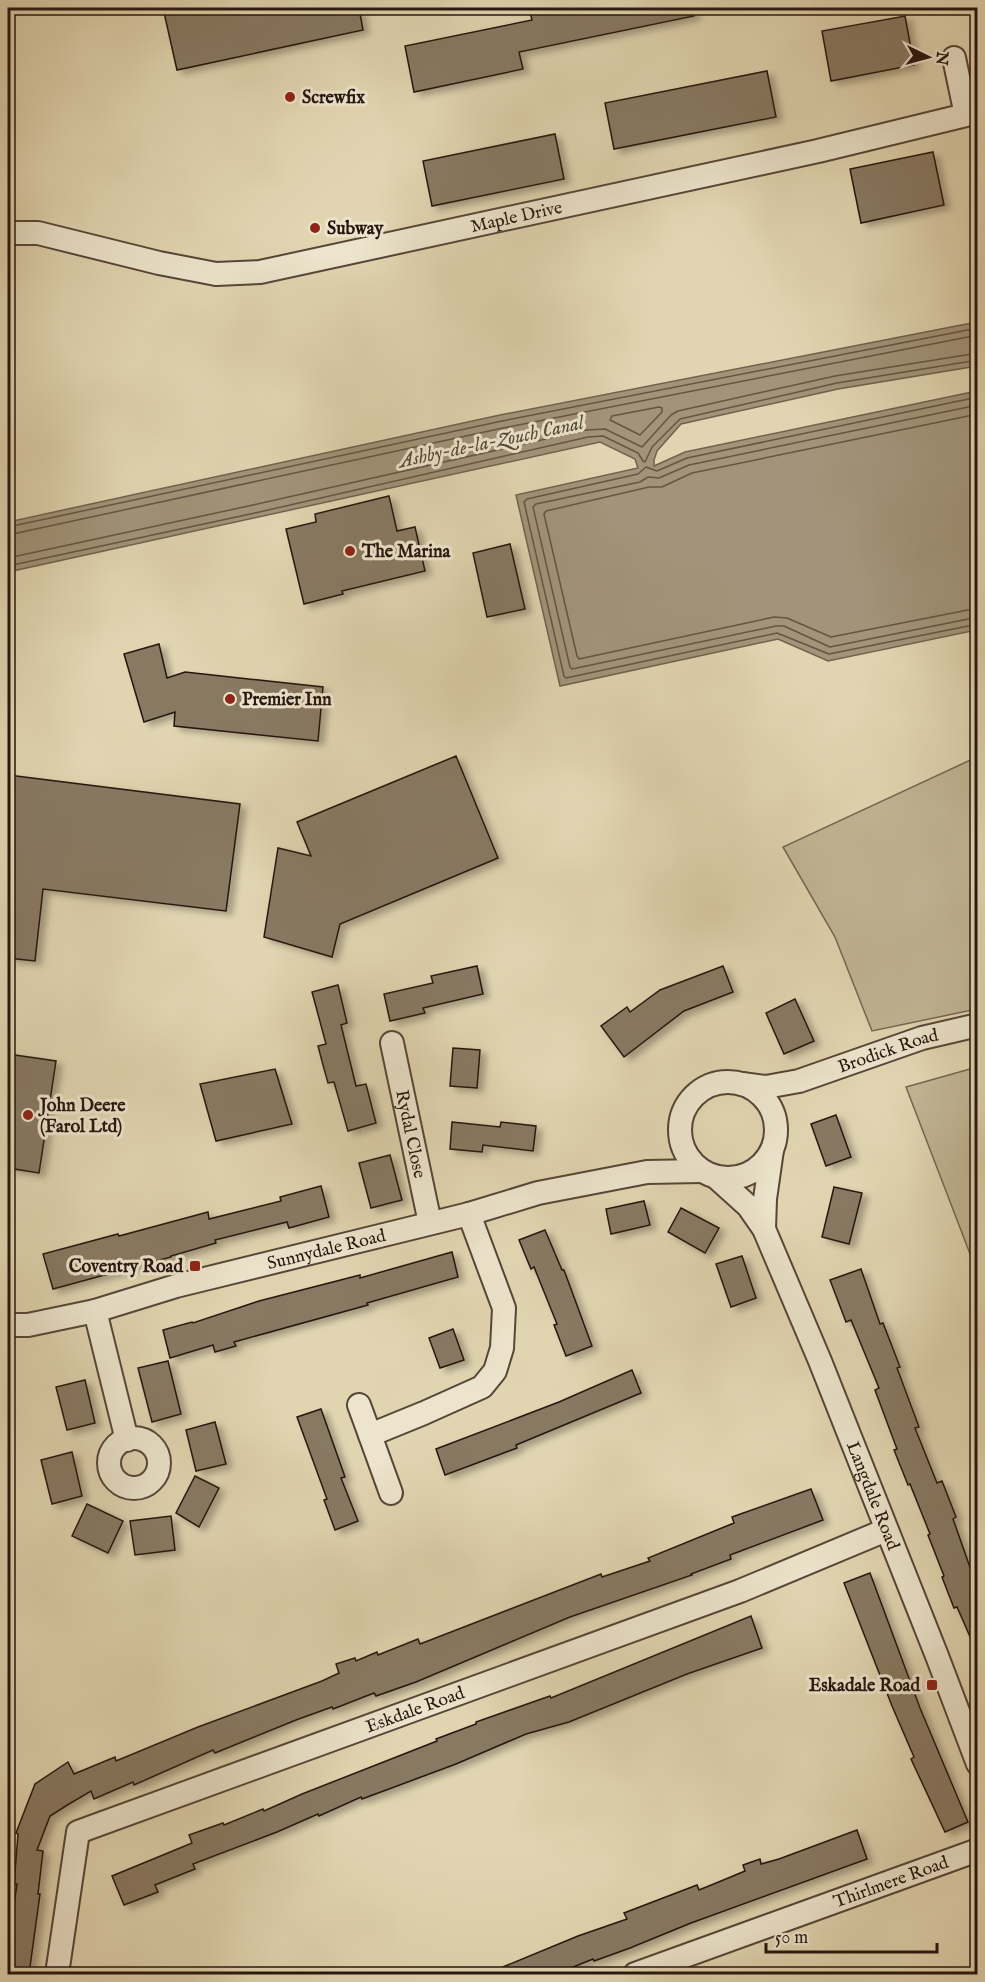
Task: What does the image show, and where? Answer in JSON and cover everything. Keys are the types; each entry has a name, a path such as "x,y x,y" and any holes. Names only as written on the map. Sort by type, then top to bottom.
{"street":[{"name":"Maple Drive","path":"8,233 38,233 216,274 260,272 818,151 966,115 954,58"},
{"name":"Brodick Road","path":"741,1083 766,1087 800,1081 922,1038 978,1025"},
{"name":"Rydal Close","path":"392,1043 430,1223"},
{"name":"Brodick Road","path":"772,1110 781,1095 800,1081"},
{"path":"726,1082 741,1083 756,1091 772,1110 776,1131 772,1149 763,1164 747,1175 731,1179 709,1175 691,1163 682,1148 680,1120 688,1103 709,1085 726,1082"},
{"name":"Sunnydale Road","path":"647,1172 682,1148"},
{"name":"Langdale Road","path":"764,1229 765,1199 772,1149"},
{"name":"Sunnydale Road","path":"8,1325 28,1325 95,1311 176,1286 469,1214 538,1194 647,1172 709,1175"},
{"name":"Langdale Road","path":"709,1175 748,1206 764,1229 815,1348 978,1764"},
{"path":"370,1435 482,1387 495,1371 502,1348 504,1308 469,1214"},
{"path":"95,1311 127,1440"},
{"path":"359,1405 392,1493"},
{"name":"Eskdale Road","path":"57,1974 78,1832 740,1591 886,1530"},
{"name":"Thirlmere Road","path":"635,1974 978,1850"}],"shaded area":[{"path":"977,757 977,1009 872,1031 835,937 783,847"},
{"path":"978,1067 977,1272 906,1087"}],"water":[{"name":"Ashby-de-la-Zouch Canal","path":"977,322 977,366 838,389 681,424 657,451 654,466 685,452 977,391 977,630 828,661 778,639 560,686 516,495 638,468 635,459 600,442 8,572 8,522 500,415"}],"building":[{"path":"163,8 359,8 363,30 177,70"},
{"path":"529,8 693,8 694,16 519,52 523,69 414,92 405,46 532,20"},
{"path":"905,16 914,65 831,81 822,31"},
{"path":"767,71 776,117 614,149 605,103"},
{"path":"555,134 564,179 432,206 423,161"},
{"path":"933,152 944,205 861,223 850,169"},
{"path":"389,496 397,531 415,527 425,571 342,591 343,594 304,604 286,529 316,522 315,514"},
{"path":"510,544 525,609 487,617 473,553"},
{"name":"Premier Inn","path":"159,644 167,678 185,672 323,687 318,741 174,726 175,712 144,722 124,654"},
{"path":"456,756 498,858 340,924 332,957 264,937 278,848 311,856 297,822"},
{"path":"8,775 240,804 226,911 43,889 35,961 8,958"},
{"path":"477,966 483,994 423,1008 425,1013 390,1021 384,994 433,983 431,976"},
{"path":"723,966 733,992 684,1011 624,1057 601,1026 627,1007 630,1012 660,990"},
{"path":"338,985 347,1023 341,1025 356,1086 366,1084 376,1123 348,1131 334,1082 328,1083 318,1046 326,1044 312,992"},
{"path":"795,999 814,1041 784,1054 766,1013"},
{"path":"453,1048 480,1050 477,1088 450,1086"},
{"name":"John Deere (Farol Ltd)","path":"8,1054 56,1061 39,1173 8,1168"},
{"path":"275,1069 292,1124 216,1141 200,1084"},
{"path":"836,1115 851,1157 826,1166 811,1124"},
{"path":"452,1122 500,1127 501,1122 536,1126 533,1151 483,1145 482,1152 450,1149"},
{"path":"390,1155 402,1200 371,1208 359,1163"},
{"path":"321,1186 329,1217 289,1228 287,1222 215,1240 216,1243 171,1257 53,1289 43,1254 208,1212 209,1219 281,1201 280,1197"},
{"path":"834,1187 862,1193 849,1244 822,1237"},
{"path":"644,1201 650,1225 611,1234 606,1209"},
{"path":"681,1208 719,1228 705,1253 668,1232"},
{"path":"545,1230 562,1270 564,1270 592,1346 566,1356 554,1325 557,1324 534,1267 531,1269 519,1240"},
{"path":"452,1252 458,1277 367,1303 368,1305 234,1342 236,1346 215,1352 213,1345 170,1358 163,1330 193,1323 259,1301 360,1275 360,1278"},
{"path":"742,1256 756,1298 731,1307 716,1264"},
{"path":"861,1269 880,1324 883,1323 900,1367 897,1368 919,1427 915,1428 937,1483 942,1481 956,1517 953,1519 978,1590 978,1655 957,1607 954,1608 928,1535 930,1534 894,1450 897,1449 875,1390 879,1388 851,1320 846,1322 830,1280"},
{"path":"453,1329 464,1360 440,1368 429,1338"},
{"path":"168,1361 181,1414 152,1422 138,1368"},
{"path":"632,1370 641,1393 516,1445 517,1448 445,1475 436,1449 559,1402"},
{"path":"85,1380 95,1423 67,1430 56,1387"},
{"path":"321,1409 345,1477 341,1478 358,1521 335,1530 324,1500 327,1499 297,1417"},
{"path":"215,1422 226,1464 196,1471 186,1430"},
{"path":"72,1452 82,1496 52,1504 41,1460"},
{"path":"195,1476 219,1488 199,1527 176,1513"},
{"path":"811,1489 823,1520 730,1555 731,1559 692,1575 570,1617 416,1682 376,1696 374,1693 333,1709 332,1707 215,1753 213,1750 134,1785 133,1782 94,1799 91,1791 69,1804 50,1816 37,1850 43,1851 38,1894 40,1894 29,1974 8,1973 17,1884 14,1884 18,1834 16,1833 35,1784 68,1762 74,1774 115,1757 116,1761 198,1727 322,1681 339,1673 336,1664 355,1658 356,1661 377,1652 378,1655 418,1639 420,1644 601,1574 602,1577 650,1561 648,1558 734,1523 732,1517"},
{"path":"87,1504 123,1521 108,1553 72,1536"},
{"path":"171,1516 175,1550 135,1555 130,1521"},
{"path":"870,1573 920,1708 968,1822 945,1832 911,1759 914,1757 844,1583"},
{"path":"751,1616 762,1648 687,1674 569,1722 526,1734 456,1764 362,1799 361,1797 319,1816 318,1814 193,1864 195,1869 155,1885 158,1892 124,1905 112,1876 192,1843 189,1835 223,1823 224,1825 263,1809 264,1811 437,1741 436,1739 476,1724 476,1722 550,1696 551,1698"},
{"path":"857,1830 867,1859 556,1974 486,1974 578,1936 627,1919 624,1913 697,1885 699,1890 745,1871 743,1865 760,1859 761,1864 779,1859"}],"place":[{"name":"Screwfix","path":"290,97"},
{"name":"Subway","path":"315,228"},
{"name":"The Marina","path":"350,551"},
{"name":"Premier Inn","path":"230,699"},
{"name":"John Deere (Farol Ltd)","path":"28,1115"},
{"name":"Coventry Road","path":"195,1266"},
{"name":"Eskadale Road","path":"932,1685"}]}
